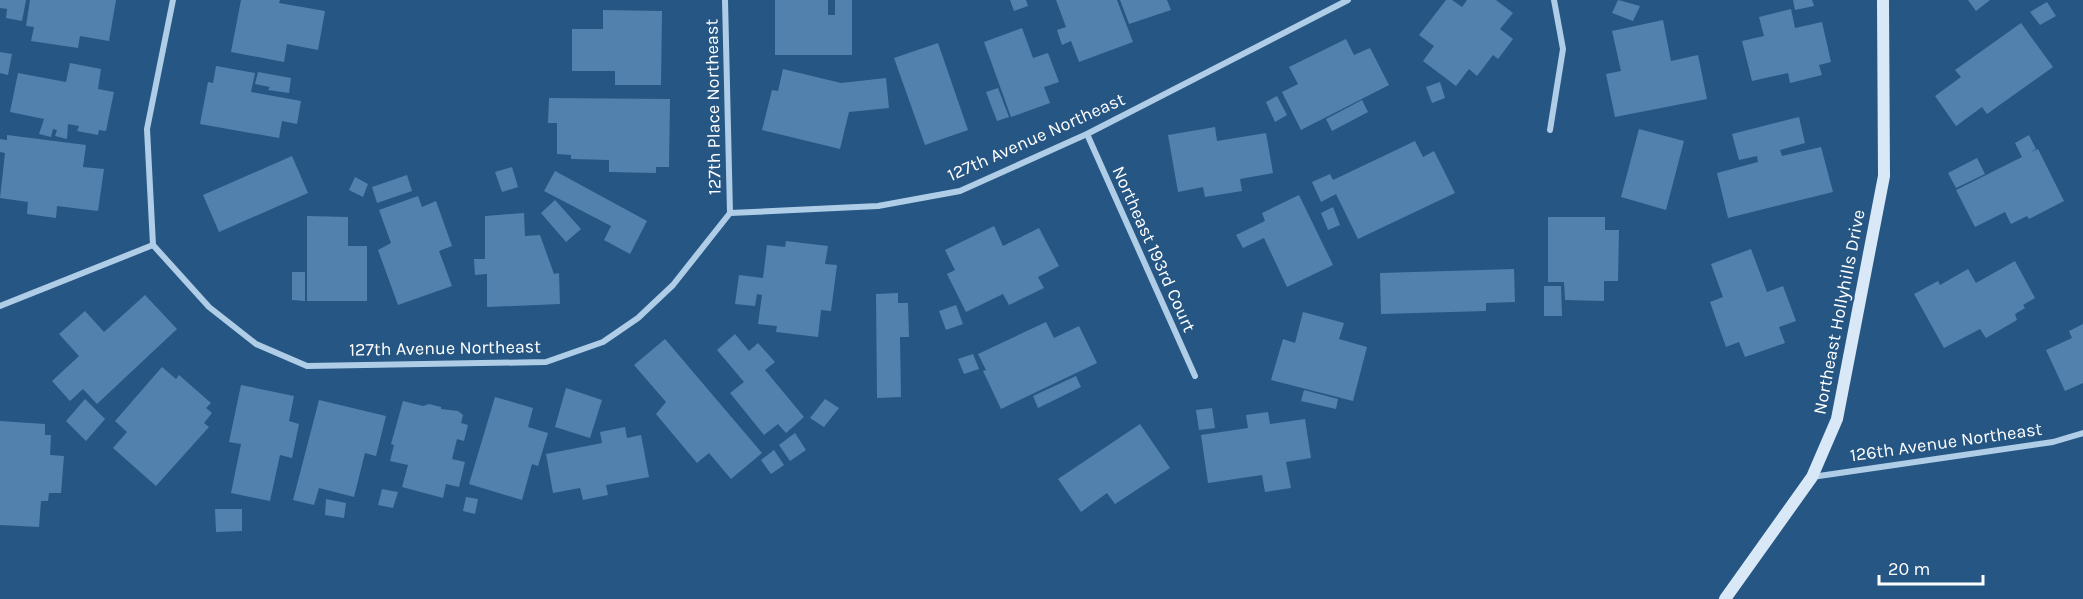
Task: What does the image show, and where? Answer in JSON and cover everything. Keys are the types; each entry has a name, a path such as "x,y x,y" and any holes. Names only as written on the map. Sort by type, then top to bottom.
{"main road":[{"name":"Northeast Hollyhills Drive","path":"1725,599 1812,477 1838,419 1884,176 1883,0"}],"street":[{"path":"0,306 153,245 147,129 173,0"},
{"name":"127th Place Northeast","path":"725,0 730,213"},
{"name":"127th Avenue Northeast","path":"153,245 209,307 256,344 307,366 546,362 603,342 638,318 674,285 730,213 878,206 960,191 1087,134 1348,0"},
{"path":"1550,130 1563,49 1554,0"},
{"name":"Northeast 193rd Court","path":"1087,134 1195,376"},
{"name":"126th Avenue Northeast","path":"1812,477 2053,442 2083,433"}],"building":[{"path":"0,0 26,0 22,21 6,18 7,9 0,8"},
{"path":"30,0 116,0 109,41 80,36 78,48 31,41 34,27 26,26"},
{"path":"241,0 280,0 279,3 325,11 318,50 287,44 284,62 231,52"},
{"path":"775,0 828,0 828,15 835,15 835,0 852,0 852,55 775,55"},
{"path":"1010,0 1026,0 1028,6 1014,11"},
{"path":"1056,0 1117,0 1133,42 1079,62 1071,41 1062,45 1057,30 1066,27"},
{"path":"1120,0 1167,0 1171,10 1129,24"},
{"path":"1446,0 1452,0 1462,7 1467,0 1496,0 1513,13 1500,29 1513,39 1498,59 1493,55 1477,76 1469,69 1456,86 1423,61 1434,46 1419,35"},
{"path":"1618,0 1640,6 1633,21 1612,13"},
{"path":"1793,0 1812,0 1814,6 1795,10"},
{"path":"1968,0 1990,0 1976,11"},
{"path":"2047,2 2056,16 2040,25 2030,12"},
{"path":"1791,9 1795,28 1822,22 1831,62 1819,65 1822,75 1790,83 1788,73 1752,81 1742,41 1764,36 1759,17"},
{"path":"603,10 662,11 661,85 615,85 615,71 572,71 572,29 603,29"},
{"path":"1663,20 1671,61 1698,55 1707,99 1615,117 1606,74 1621,71 1612,31"},
{"path":"2021,23 2053,67 1987,114 1982,107 1956,126 1935,96 1961,77 1955,70"},
{"path":"1022,28 1033,58 1048,53 1059,82 1044,87 1050,103 1011,117 984,42"},
{"path":"1346,39 1354,55 1370,48 1389,85 1301,130 1282,92 1298,84 1289,67"},
{"path":"938,43 968,130 925,145 894,58"},
{"path":"0,52 12,54 8,75 0,73"},
{"path":"70,63 101,69 98,89 114,92 106,131 99,130 98,135 77,131 79,126 68,124 67,139 55,136 57,130 53,129 51,137 39,134 44,119 10,112 18,73 66,82"},
{"path":"216,66 255,73 251,92 301,101 297,124 282,121 279,138 200,124 208,82 213,83"},
{"path":"783,69 841,83 886,78 889,108 849,112 840,149 762,130 772,90 778,91"},
{"path":"258,72 291,78 289,93 268,90 270,87 255,84"},
{"path":"1440,82 1445,98 1432,103 1426,87"},
{"path":"998,88 1009,117 997,121 986,92"},
{"path":"1277,96 1287,115 1275,122 1266,102"},
{"path":"549,98 670,99 669,167 656,167 656,173 609,172 609,160 571,159 571,155 557,154 557,123 548,123"},
{"path":"1362,100 1368,112 1332,131 1326,119"},
{"path":"1799,117 1805,143 1780,150 1782,156 1821,147 1833,192 1728,218 1717,173 1758,162 1757,156 1739,160 1732,134"},
{"path":"1215,127 1217,141 1266,133 1273,173 1240,179 1242,191 1205,197 1203,187 1178,192 1168,135"},
{"path":"1639,129 1684,141 1666,210 1621,197"},
{"path":"7,135 86,145 83,167 104,169 98,211 57,206 56,218 27,214 28,202 0,198 5,153 0,152 0,139 7,140"},
{"path":"2029,135 2036,149 2029,153 2038,149 2064,201 2029,219 2027,216 2011,224 2005,212 1975,227 1956,190 2022,157 2015,143"},
{"path":"1415,141 1423,157 1434,151 1455,193 1358,239 1336,194 1321,202 1312,182 1330,174 1333,180"},
{"path":"292,156 308,193 219,232 203,195"},
{"path":"1977,158 1985,174 1956,188 1948,173"},
{"path":"512,167 518,187 502,192 495,172"},
{"path":"555,171 647,221 630,254 604,240 611,226 544,191"},
{"path":"407,175 412,191 377,203 372,187"},
{"path":"355,177 368,184 363,197 349,190"},
{"path":"1299,195 1333,265 1287,287 1264,238 1243,248 1236,235 1265,221 1262,213"},
{"path":"418,196 422,207 436,201 452,246 439,251 452,286 398,305 378,250 391,243 379,210"},
{"path":"555,200 581,229 566,242 541,213"},
{"path":"1333,207 1340,225 1328,230 1321,213"},
{"path":"524,213 525,236 540,235 554,274 559,273 560,304 487,307 487,274 475,275 474,259 485,259 485,216"},
{"path":"307,216 348,217 348,246 367,246 367,301 307,301"},
{"path":"1548,217 1605,217 1605,230 1619,230 1618,281 1604,281 1604,301 1565,300 1564,282 1548,282"},
{"path":"994,226 1003,246 1039,228 1059,266 1038,277 1044,288 1009,305 1003,294 966,312 947,274 955,270 945,250"},
{"path":"786,241 828,246 825,264 837,265 831,311 821,310 818,337 776,332 777,326 758,324 762,295 757,294 755,306 735,304 739,275 763,278 767,245 785,247"},
{"path":"1751,249 1767,292 1783,286 1796,321 1779,327 1785,343 1745,357 1739,342 1726,347 1710,302 1723,297 1711,264"},
{"path":"2015,261 2035,298 2023,305 2025,308 2015,314 2017,320 1986,338 1980,329 1944,348 1914,294 1938,281 1940,285 1968,269 1976,283"},
{"path":"1514,269 1515,302 1486,303 1486,311 1381,314 1380,273"},
{"path":"292,272 305,272 305,301 292,300"},
{"path":"1544,286 1561,286 1562,316 1544,316"},
{"path":"898,293 898,303 908,303 909,337 900,337 901,397 877,398 876,294"},
{"path":"145,295 177,329 97,404 83,389 70,401 52,381 79,356 59,334 85,311 104,332"},
{"path":"956,305 963,324 946,330 939,311"},
{"path":"1303,312 1344,323 1339,339 1367,347 1353,401 1271,380 1283,339 1295,343"},
{"path":"1046,322 1054,338 1079,326 1097,363 1001,409 983,371 986,370 978,354"},
{"path":"2083,324 2083,383 2065,391 2046,350 2072,338 2069,331"},
{"path":"735,334 749,351 758,343 775,362 765,370 804,417 786,433 778,424 764,435 730,393 744,382 717,350"},
{"path":"665,339 762,453 731,479 709,453 697,463 656,414 666,402 634,365"},
{"path":"973,354 979,369 964,374 958,359"},
{"path":"162,367 176,379 179,375 211,403 206,408 212,413 204,423 209,427 156,486 113,448 127,432 115,421"},
{"path":"1076,376 1081,387 1038,408 1033,396"},
{"path":"241,385 294,396 289,421 299,424 292,458 280,455 270,501 231,493 241,444 229,442"},
{"path":"566,388 602,400 590,438 555,427"},
{"path":"1304,390 1338,399 1336,409 1301,401"},
{"path":"495,397 533,408 528,427 548,433 538,466 532,464 522,500 469,484"},
{"path":"85,399 105,419 86,441 66,421"},
{"path":"825,399 839,408 824,427 810,418"},
{"path":"319,400 386,416 376,456 365,453 354,497 319,488 314,505 293,500"},
{"path":"403,401 458,411 463,415 461,423 468,425 464,441 457,439 452,459 465,462 459,487 446,484 443,498 402,487 408,465 390,461 394,445 391,444"},
{"path":"1212,408 1215,428 1199,430 1196,410"},
{"path":"1268,412 1270,424 1305,419 1311,458 1286,462 1291,488 1265,492 1262,475 1208,483 1201,435 1248,428 1246,415"},
{"path":"0,421 45,424 45,435 51,435 50,455 64,456 61,493 49,493 48,501 41,501 39,527 0,525"},
{"path":"1140,424 1170,468 1115,504 1107,493 1081,512 1058,479"},
{"path":"625,427 627,438 641,435 649,477 606,485 608,495 583,500 580,488 553,493 546,454 602,443 600,432"},
{"path":"795,433 806,450 790,461 779,445"},
{"path":"774,450 784,465 771,474 761,460"},
{"path":"382,489 398,492 393,508 378,505"},
{"path":"466,497 478,499 475,514 463,511"},
{"path":"326,499 346,503 344,518 325,515"},
{"path":"215,509 242,509 242,531 216,532"}]}
